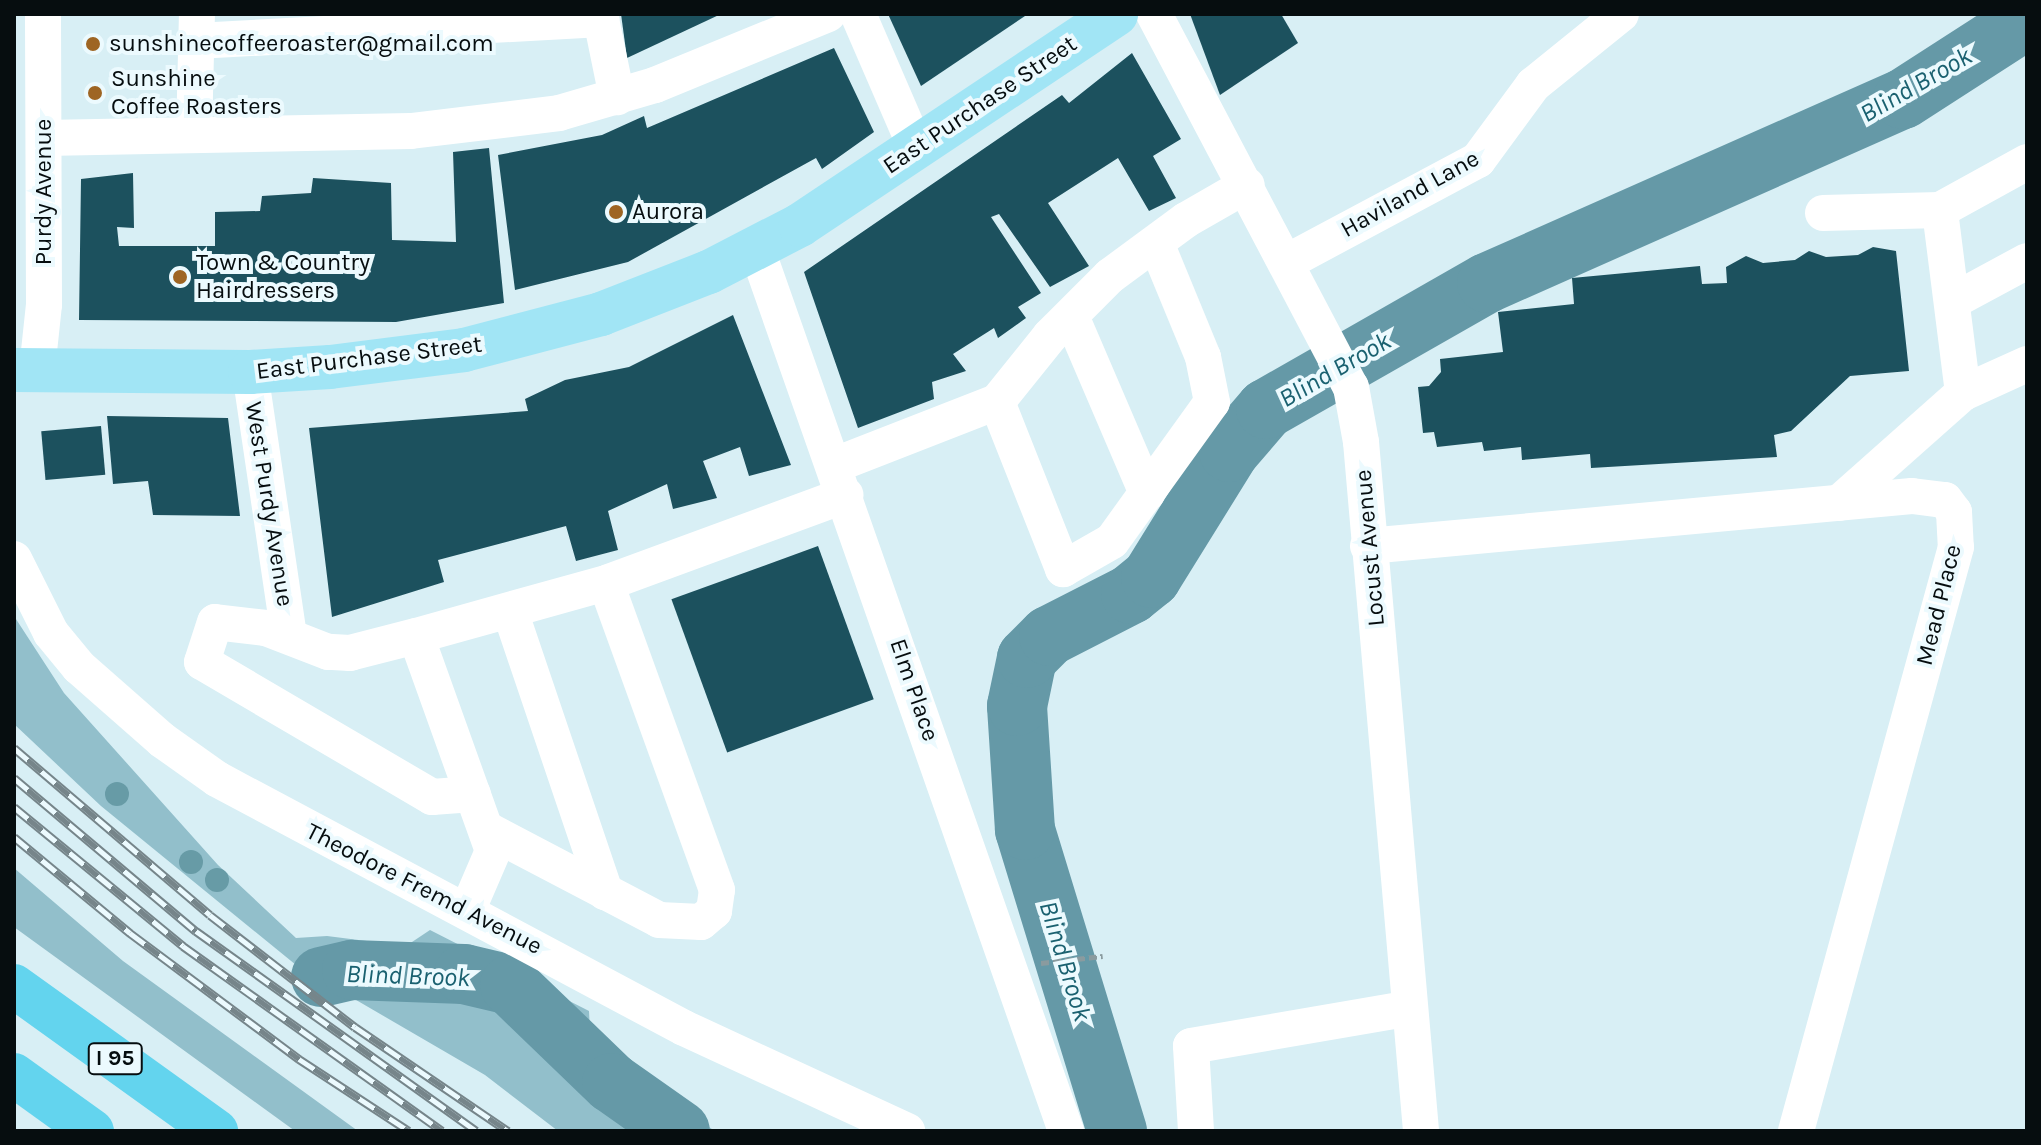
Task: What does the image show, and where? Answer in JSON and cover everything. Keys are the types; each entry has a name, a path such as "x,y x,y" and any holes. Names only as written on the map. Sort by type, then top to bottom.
{"highway":[{"name":"I 95","path":"14,986 216,1131"},
{"path":"14,1075 92,1131"}],"main road":[{"name":"East Purchase Street","path":"26,370 250,372 397,360 537,333 656,295 757,250 1116,14"}],"street":[{"name":"Purdy Avenue","path":"26,370 44,305 34,151 43,14"},
{"path":"34,151 194,135 411,131 559,113 617,97 828,14"},
{"path":"858,14 916,148"},
{"name":"Locust Avenue","path":"1154,14 1289,261 1351,387 1357,413 1421,1131"},
{"name":"Haviland Lane","path":"1289,261 1478,160 1533,85 1621,14"},
{"path":"194,135 196,28 600,16 617,97"},
{"path":"1823,213 1940,210 2027,162"},
{"path":"473,794 432,797 202,662 215,622 289,636 328,652 350,653 606,583 840,480 997,402 1110,276 1247,185"},
{"path":"1940,210 1963,393"},
{"path":"997,402 1063,569 1112,541 1212,402 1203,357 1156,243"},
{"name":"Elm Place","path":"757,250 1066,1131"},
{"path":"1953,301 2027,261"},
{"path":"1071,316 1147,493"},
{"path":"1839,503 1963,393 2027,364"},
{"name":"West Purdy Avenue","path":"250,372 289,636"},
{"name":"Mead Place","path":"1368,546 1930,495 1945,500 1958,529 1796,1131"},
{"name":"Theodore Fremd Avenue","path":"14,559 51,633 79,667 162,740 273,812 468,909 684,1028 907,1131"},
{"path":"486,829 659,920 680,925 701,922 714,911 717,890 606,583"},
{"path":"510,611 605,892"},
{"path":"416,636 493,851 468,909"},
{"path":"1196,1131 1191,1046 1410,1008"}],"path":[{"path":"1036,964 1103,956"}],"shaded area":[{"path":"14,616 64,693 218,865 296,938 327,936 406,946 430,930 589,1011 591,1050 715,1131 558,1131 485,1075 296,965 101,806 14,724"},
{"path":"14,868 123,961 358,1131 295,1131 14,927"}],"building":[{"path":"621,14 721,14 627,58"},
{"path":"888,14 1028,14 921,86"},
{"path":"1190,14 1281,14 1298,43 1220,95"},
{"path":"834,48 874,132 822,169 816,158 628,262 515,290 498,155 602,135 644,116 647,128"},
{"path":"1132,53 1181,139 1153,156 1176,198 1149,211 1118,158 1048,203 1089,266 1050,287 999,214 991,217 1041,293 1018,307 1026,318 998,338 994,328 953,354 966,371 932,382 934,399 858,428 804,272 1062,95 1069,103"},
{"path":"489,148 504,303 396,322 79,320 81,179 133,173 134,228 117,227 119,246 215,246 215,212 260,211 262,196 311,193 313,178 391,183 392,240 456,242 453,152"},
{"path":"1873,247 1896,251 1909,371 1850,376 1791,431 1774,435 1777,457 1591,468 1590,454 1522,460 1521,447 1484,451 1482,442 1437,447 1434,432 1423,433 1418,387 1429,386 1441,372 1440,359 1503,352 1498,312 1574,304 1572,278 1700,266 1702,284 1727,283 1726,267 1746,256 1763,263 1795,260 1809,251 1826,257 1858,255"},
{"path":"733,315 791,465 749,476 740,447 703,461 717,498 673,509 667,484 608,511 618,550 576,561 566,526 438,560 444,582 332,617 309,428 528,411 525,399 565,380 629,367"},
{"path":"107,416 228,418 240,516 153,515 148,481 113,484"},
{"path":"101,426 105,475 45,480 41,431"},
{"path":"818,546 874,699 727,753 671,599"}],"waterway":[{"name":"Blind Brook","path":"1117,1131 1025,830 1017,706 1027,658 1049,636 1131,594 1151,578 1229,452 1266,409 1487,283 1903,99 2027,19"},
{"name":"Blind Brook","path":"321,977 352,970 464,974 510,985 612,1083 680,1131"}],"railway":[{"path":"14,748 210,915 355,1027 508,1131"},
{"path":"14,778 196,931 476,1131"},
{"path":"14,807 183,946 442,1131"},
{"path":"14,837 130,933 299,1059 409,1131"}],"place":[{"name":"sunshinecoffeeroaster@gmail.com","path":"93,44"},
{"name":"Sunshine Coffee Roasters","path":"95,93"},
{"name":"Aurora","path":"616,212"},
{"name":"Town & Country Hairdressers","path":"180,277"}]}
